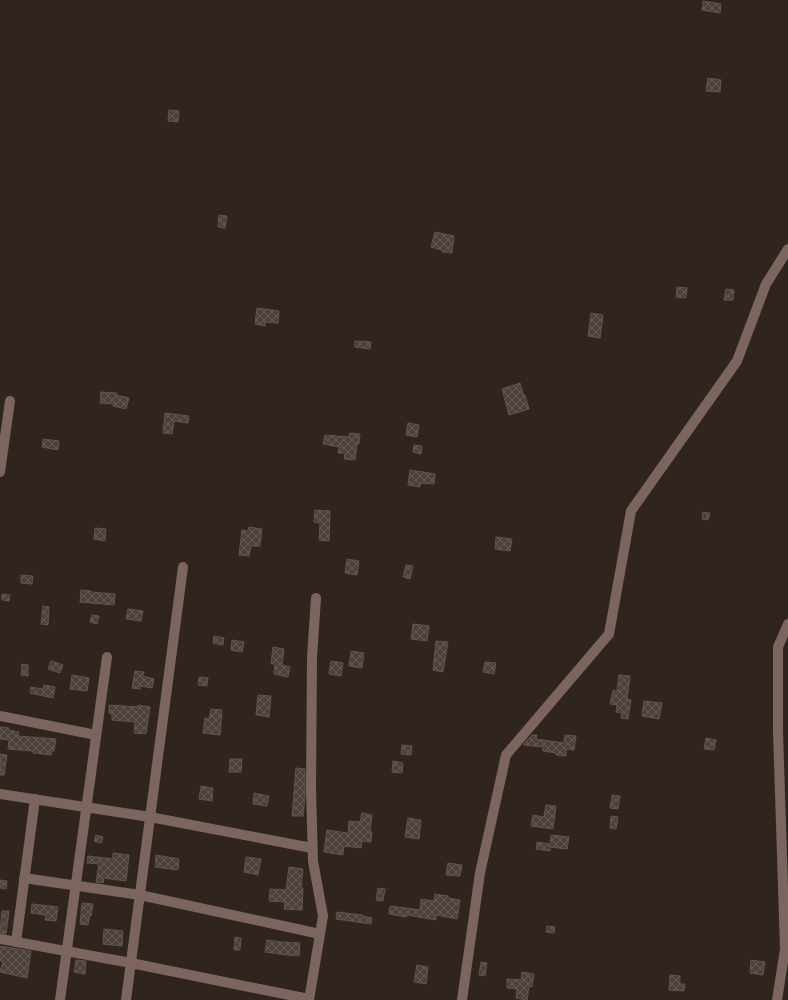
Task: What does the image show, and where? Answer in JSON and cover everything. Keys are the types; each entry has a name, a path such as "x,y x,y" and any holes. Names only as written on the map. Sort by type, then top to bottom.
{"street":[{"path":"462,1000 480,873 506,755 609,634 630,511 737,362 766,284 788,249"},
{"path":"0,472 10,402"},
{"path":"126,1000 183,567"},
{"path":"0,939 131,963 309,999 322,916 312,848 312,657 316,598"},
{"path":"777,1000 784,949 778,731 778,647 788,624"},
{"path":"60,1000 106,657"},
{"path":"0,716 96,735"},
{"path":"0,794 150,817 312,848"},
{"path":"16,942 35,799"},
{"path":"24,878 140,895 320,934"}],"building":[{"path":"703,1 721,4 720,13 702,10"},
{"path":"708,78 721,80 720,92 706,91"},
{"path":"169,110 179,111 178,122 168,121"},
{"path":"219,215 227,216 225,228 218,227"},
{"path":"435,232 454,236 452,253 442,252 442,250 431,247"},
{"path":"677,287 687,288 686,298 676,297"},
{"path":"726,289 734,290 733,300 724,300"},
{"path":"257,308 279,311 278,323 265,322 265,326 255,324"},
{"path":"591,313 603,315 600,338 588,336"},
{"path":"355,341 371,342 370,349 355,347"},
{"path":"520,383 529,409 509,415 502,389"},
{"path":"101,392 117,393 116,395 129,398 126,409 113,406 114,404 100,403"},
{"path":"165,413 189,416 188,423 174,421 172,434 163,433"},
{"path":"408,423 419,425 417,437 406,435"},
{"path":"350,433 360,434 355,460 344,459 345,453 338,453 339,447 323,444 325,435 349,437"},
{"path":"43,439 59,441 58,450 42,447"},
{"path":"414,445 422,446 421,454 413,452"},
{"path":"410,470 435,474 434,484 421,483 420,487 408,485"},
{"path":"315,510 330,511 329,541 319,540 320,523 314,522"},
{"path":"703,512 710,513 708,520 702,519"},
{"path":"249,527 262,529 260,546 251,546 249,556 239,555 242,530 248,531"},
{"path":"95,528 106,529 105,541 94,539"},
{"path":"496,537 512,539 510,551 495,549"},
{"path":"347,559 359,561 357,575 345,573"},
{"path":"406,565 413,566 410,579 403,577"},
{"path":"21,575 33,576 32,584 21,583"},
{"path":"81,590 115,594 114,605 80,602"},
{"path":"2,594 10,595 9,601 2,600"},
{"path":"43,606 49,607 48,625 41,624"},
{"path":"128,609 143,611 141,621 126,619"},
{"path":"92,615 99,616 97,624 90,622"},
{"path":"413,624 429,626 427,641 411,639"},
{"path":"214,636 224,638 223,645 213,643"},
{"path":"232,640 244,642 242,652 231,650"},
{"path":"436,641 448,642 443,672 433,670"},
{"path":"273,647 284,649 282,665 290,667 288,677 274,674 275,664 271,664"},
{"path":"351,651 364,653 362,668 349,666"},
{"path":"51,661 63,665 60,673 48,669"},
{"path":"331,661 343,663 341,676 329,674"},
{"path":"485,662 496,663 494,674 483,672"},
{"path":"22,664 28,665 28,676 21,675"},
{"path":"135,671 144,672 143,676 154,679 152,688 140,686 140,689 132,688"},
{"path":"72,675 89,678 87,691 70,689"},
{"path":"619,675 630,676 627,699 631,700 628,719 621,718 622,713 616,712 617,705 610,704 613,690 617,691"},
{"path":"199,677 208,678 207,686 198,685"},
{"path":"44,685 55,687 53,698 30,693 31,687 43,689"},
{"path":"258,695 271,696 269,717 256,715"},
{"path":"644,701 662,703 659,719 642,716"},
{"path":"109,705 138,707 138,705 150,707 146,734 134,733 135,722 112,720 112,714 109,713"},
{"path":"211,709 222,710 220,735 203,733 205,718 209,719"},
{"path":"0,727 9,728 8,730 19,732 18,736 56,739 54,751 52,751 51,755 33,753 33,751 8,749 9,740 0,739"},
{"path":"532,735 537,735 536,739 564,743 565,735 576,736 574,750 566,749 566,756 556,755 556,753 543,751 543,747 524,745 524,743"},
{"path":"706,738 716,740 714,750 704,749"},
{"path":"402,745 412,746 411,755 401,754"},
{"path":"0,754 7,755 4,775 0,775"},
{"path":"230,759 242,759 241,772 229,772"},
{"path":"393,761 403,763 402,773 392,772"},
{"path":"296,768 305,769 303,816 292,816"},
{"path":"201,786 213,788 212,801 199,799"},
{"path":"254,793 269,796 267,806 253,804"},
{"path":"612,795 620,796 618,809 610,808"},
{"path":"546,805 556,806 553,829 531,826 533,815 544,817"},
{"path":"362,813 372,815 370,832 372,832 371,842 362,841 361,848 344,846 343,855 324,852 327,830 348,833 349,821 360,822"},
{"path":"611,816 618,817 616,829 610,828"},
{"path":"408,818 421,820 419,839 405,837"},
{"path":"96,835 103,837 101,843 94,841"},
{"path":"551,835 569,837 567,849 550,847 550,851 536,849 537,842 550,844"},
{"path":"113,853 129,855 126,881 104,878 103,883 96,882 99,864 87,863 88,856 113,859"},
{"path":"156,855 179,859 178,870 155,867"},
{"path":"246,857 261,859 258,875 244,872"},
{"path":"448,863 462,865 460,876 446,875"},
{"path":"289,867 303,869 301,888 303,888 302,910 284,909 285,902 269,901 270,889 286,890"},
{"path":"0,880 7,881 6,889 0,888"},
{"path":"378,888 385,889 383,901 376,900"},
{"path":"435,894 460,900 457,919 436,915 436,920 407,915 406,917 389,914 390,906 420,910 421,899 434,901"},
{"path":"82,903 93,904 88,925 80,924"},
{"path":"32,904 58,907 56,921 45,920 46,915 31,913"},
{"path":"2,911 9,911 6,934 0,933"},
{"path":"337,912 363,915 362,916 372,918 371,924 336,919"},
{"path":"547,926 555,927 554,933 546,932"},
{"path":"104,929 123,931 122,946 103,944"},
{"path":"235,937 241,938 240,950 234,950"},
{"path":"267,940 300,943 299,956 265,952"},
{"path":"0,946 31,951 27,978 0,972 3,961 0,961"},
{"path":"76,960 86,961 85,974 74,972"},
{"path":"751,960 765,962 763,975 750,973"},
{"path":"481,962 487,963 485,976 479,975"},
{"path":"417,965 428,967 426,984 414,982"},
{"path":"522,972 534,974 532,987 529,986 527,1000 516,998 517,989 507,988 507,979 521,980"},
{"path":"670,975 680,976 680,984 685,984 684,991 669,990"}]}
